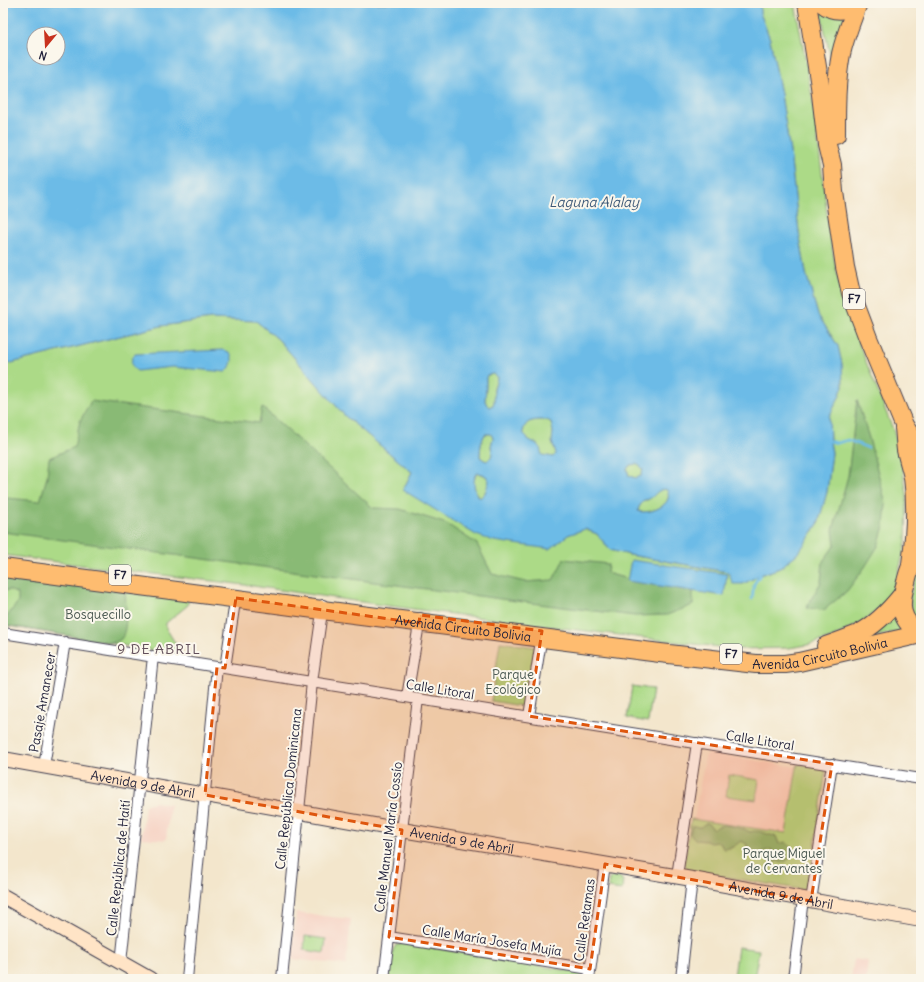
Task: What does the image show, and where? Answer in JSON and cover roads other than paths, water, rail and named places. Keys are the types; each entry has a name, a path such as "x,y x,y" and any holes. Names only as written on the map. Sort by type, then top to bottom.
{"highway":[{"name":"F7","path":"857,3 849,8 838,10 812,4 820,86 827,145 832,166 839,233 845,267 852,293 868,338 904,425 921,452"},
{"name":"F7","path":"832,166 836,146 839,68 847,32 857,3"},
{"name":"F7","path":"904,425 906,450 913,476 915,526 914,542 916,560 902,595 901,606 904,616 914,629 921,634"},
{"name":"Avenida Circuito Bolivia","path":"3,560 420,619 542,634 753,656 778,656 800,653 828,646 859,633 870,626 880,619 902,595"},
{"name":"Avenida Circuito Bolivia","path":"3,568 236,594"},
{"name":"Avenida Circuito Bolivia","path":"542,634 668,654 769,665 799,662 921,634"}],"main road":[{"name":"Avenida 9 de Abril","path":"3,759 921,920"},
{"path":"3,896 150,979"}],"street":[{"path":"187,979 204,794 221,667 236,594"},
{"name":"Calle República Dominicana","path":"282,979 312,682 323,606"},
{"path":"407,697 420,619"},
{"name":"Calle Litoral","path":"3,632 921,779"},
{"path":"529,716 542,634"},
{"name":"Pasaje Amanecer","path":"44,766 65,642"},
{"name":"Calle República de Haití","path":"121,963 153,656"},
{"name":"Calle Manuel María Cossío","path":"384,979 418,699"},
{"path":"677,876 697,743"},
{"path":"793,979 832,764"},
{"name":"Calle Retamas","path":"589,979 605,864"},
{"path":"681,979 692,879"},
{"name":"Calle María Josefa Mujía","path":"389,937 590,969"}],"water":[{"name":"Laguna Alalay","path":"3,3 760,3 760,13 770,39 781,94 790,152 799,232 806,273 818,315 838,346 842,364 843,386 829,417 832,453 827,492 818,524 799,552 780,568 760,575 743,584 733,584 728,572 630,555 610,550 597,534 585,529 568,535 550,549 494,541 476,535 403,490 412,472 345,416 278,339 256,321 211,319 161,326 3,365","holes":["493,374 497,377 494,390 494,402 493,405 489,407 485,401 487,375","547,420 551,422 553,432 552,442 556,454 553,457 542,455 538,445 529,440 523,431 528,422","485,434 491,434 493,438 491,457 487,461 480,457","636,464 640,466 643,469 641,476 636,478 629,476 627,469 630,465","478,473 483,474 489,481 485,493 480,498 475,491 475,475","661,490 667,490 669,495 667,500 660,508 648,512 638,511 644,500 650,499"]},
{"path":"222,350 229,352 232,357 231,365 226,372 172,367 137,371 133,367 132,363 132,359 135,354"},
{"path":"631,560 727,574 724,596 627,581"}],"waterway":[{"path":"829,441 837,443 848,440 868,448"},
{"path":"752,599 754,584 760,575 758,571"}],"district":[{"name":"9 DE ABRIL","path":"159,649"}],"park label":[{"name":"Bosquecillo","path":"98,614"},
{"name":"Parque Ecológico","path":"513,682"},
{"name":"Parque Miguel de Cervantes","path":"784,860"}]}
